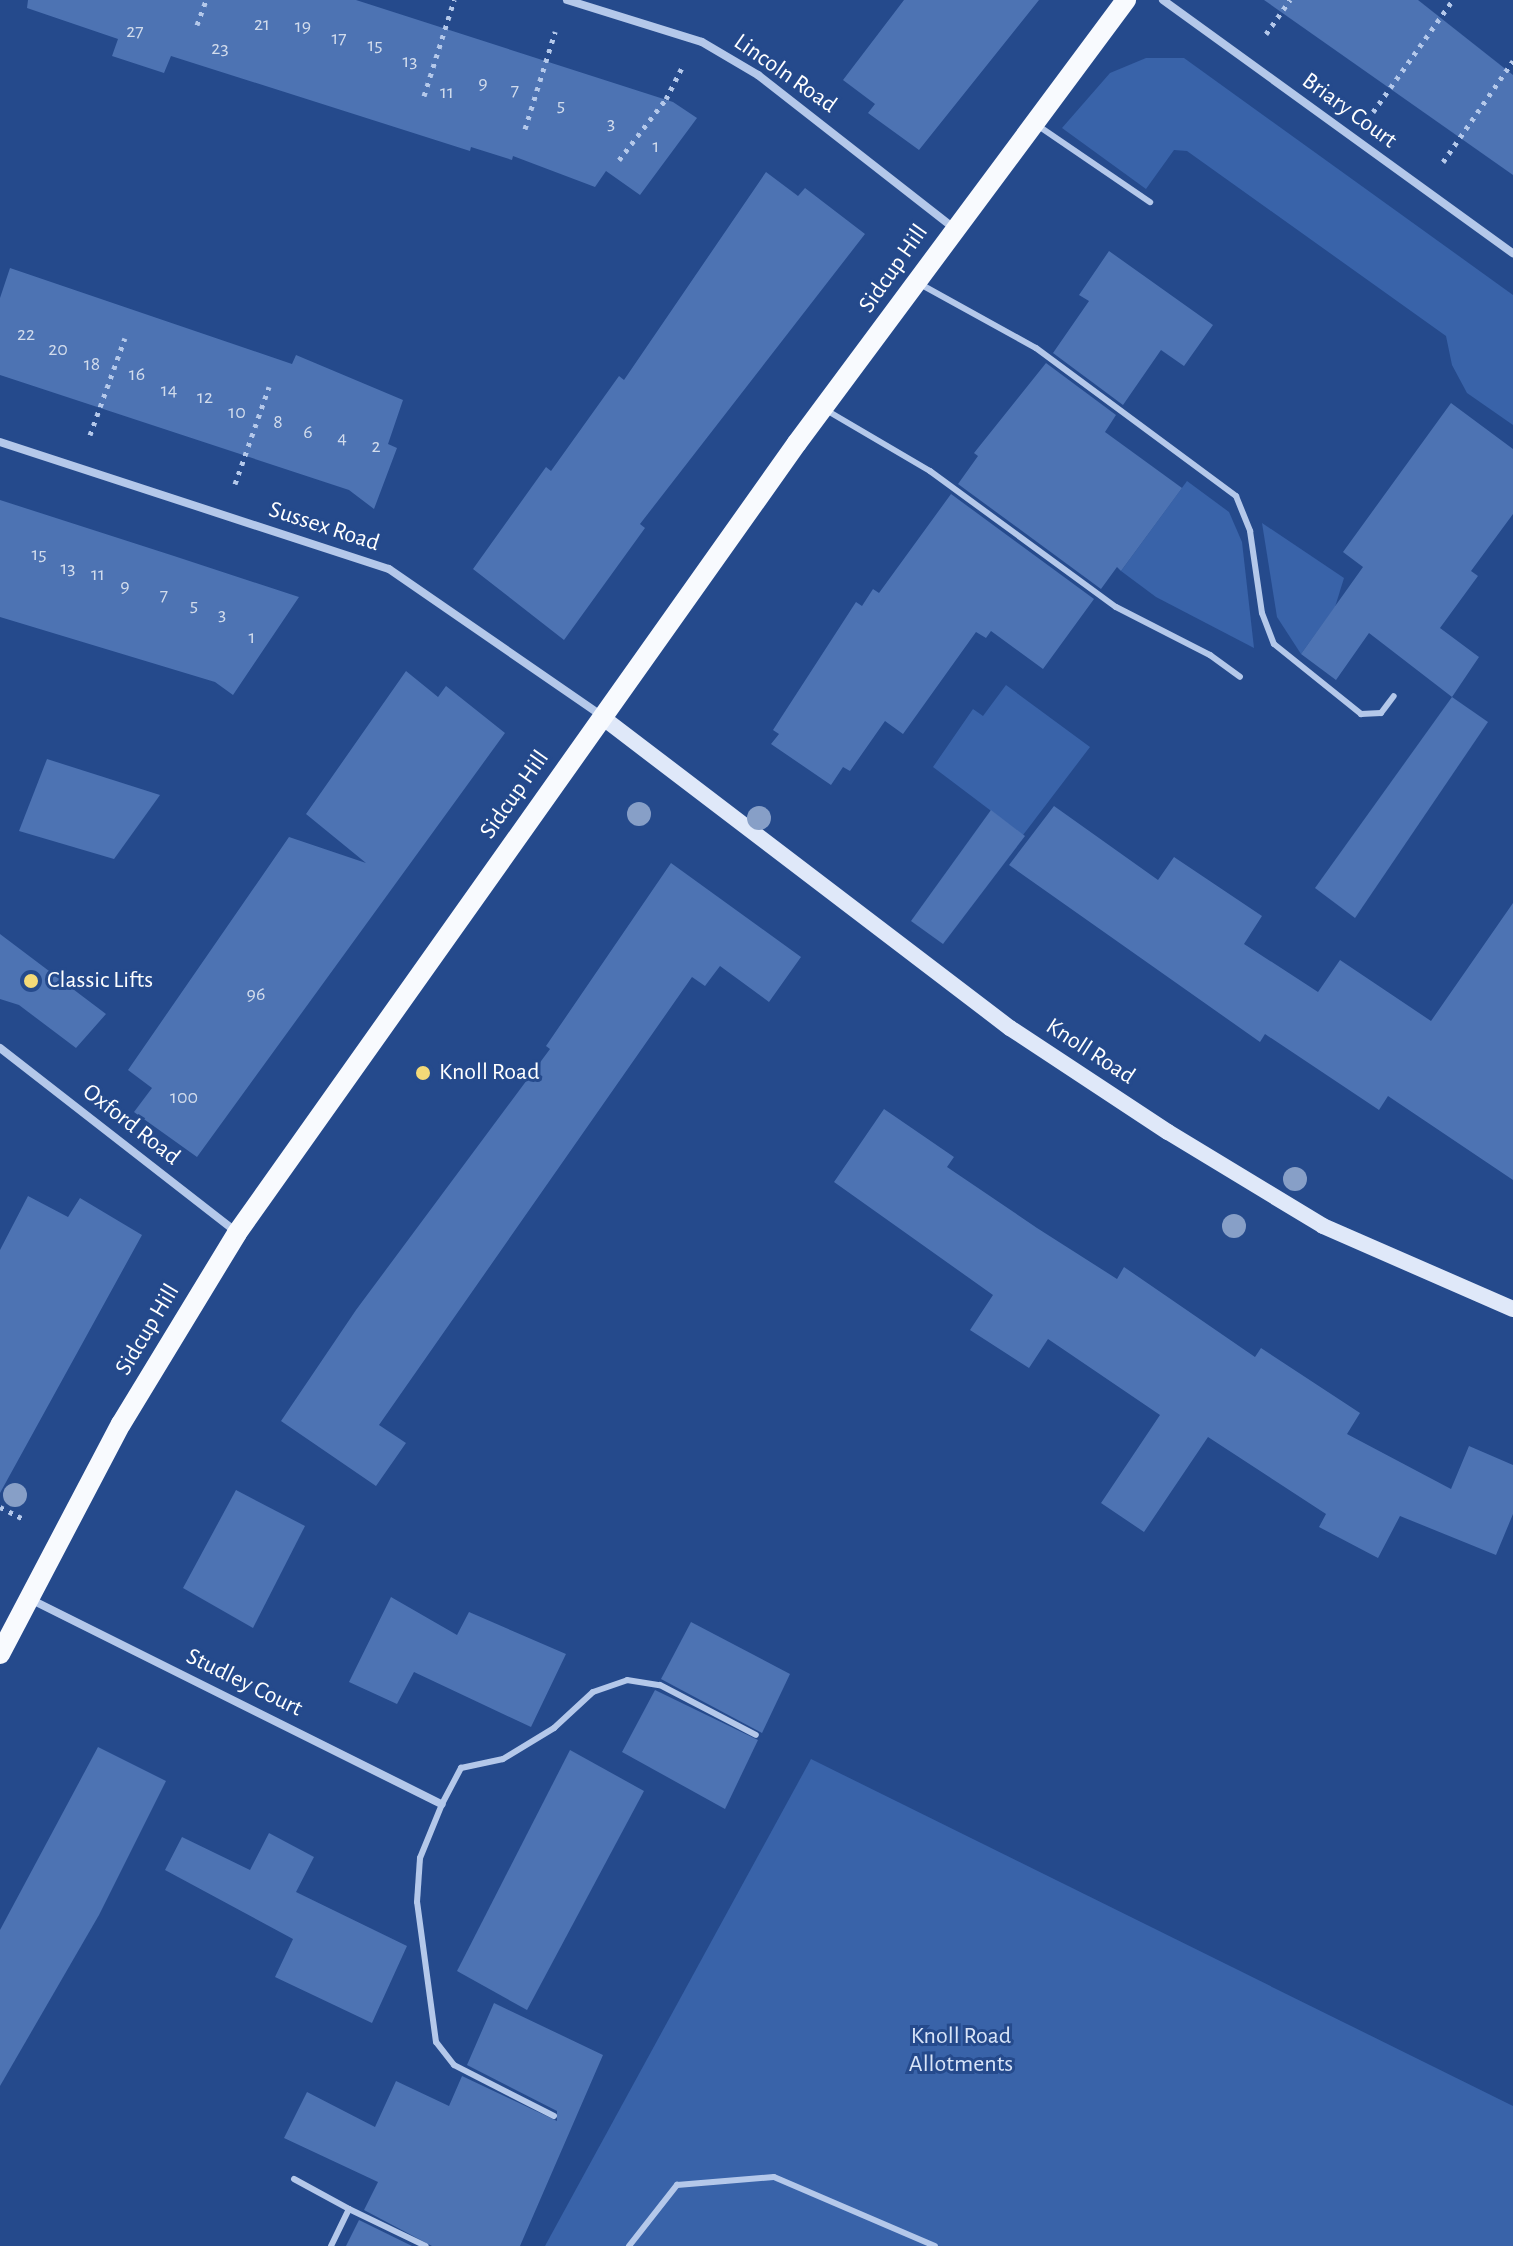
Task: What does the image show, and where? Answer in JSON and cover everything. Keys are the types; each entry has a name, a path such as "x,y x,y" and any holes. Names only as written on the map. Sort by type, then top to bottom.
{"main road":[{"name":"Sidcup Hill","path":"0,1654 121,1424 237,1233 823,408 920,284 954,228 1126,0"}],"street":[{"name":"Lincoln Road","path":"567,0 695,40 758,75 954,228"},
{"name":"Briary Court","path":"1163,0 1513,253"},
{"name":"Sussex Road","path":"0,442 389,569 602,717"},
{"name":"Knoll Road","path":"602,717 1010,1028 1168,1132 1323,1226 1513,1309"},
{"name":"Oxford Road","path":"0,1048 237,1233"},
{"name":"Studley Court","path":"29,1599 442,1804"}],"lane":[{"path":"1032,122 1150,202"},
{"path":"920,284 1036,348 1236,496 1250,531 1262,613 1274,644 1361,714 1381,713 1394,696"},
{"path":"823,408 930,471 1116,607 1210,655 1240,677"},
{"path":"554,2116 454,2065 436,2042 417,1902 420,1858 461,1768 503,1759 554,1728 593,1692 627,1680 660,1685 756,1735"},
{"path":"629,2246 677,2185 774,2177 935,2246"},
{"path":"294,2179 426,2246"},
{"path":"331,2246 349,2209"}],"path":[{"path":"197,25 206,0"},
{"path":"424,96 454,0"},
{"path":"1354,139 1453,0"},
{"path":"525,129 560,15"},
{"path":"619,160 666,99 695,40"},
{"path":"1424,189 1513,61"},
{"path":"78,468 125,338"},
{"path":"226,516 269,387"}],"green space":[{"path":"1146,58 1184,58 1513,295 1513,425 1467,393 1452,365 1446,336 1187,151 1174,150 1146,189 1062,128 1110,73"},
{"path":"1187,481 1229,512 1242,542 1254,648 1156,597 1121,571"},
{"path":"1262,523 1344,578 1335,607 1301,654 1277,617"},
{"path":"1006,685 1090,747 1023,835 933,767 973,709 983,716"},
{"name":"Knoll Road Allotments","path":"811,1759 1513,2106 1513,2246 545,2246"}],"building":[{"path":"28,0 356,0 673,102 697,118 640,195 606,171 595,187 513,156 512,160 471,147 470,151 171,56 164,73 112,56 118,39 27,8"},
{"path":"904,0 1039,0 919,150 868,113 875,104 843,80"},
{"path":"1264,0 1418,0 1513,75 1513,175"},
{"path":"766,172 798,196 805,188 865,234 640,524 645,528 564,640 473,569 546,467 551,471 619,376 624,380"},
{"path":"1109,251 1213,325 1184,366 1161,350 1123,405 1053,353 1089,301 1079,295"},
{"path":"10,268 292,364 296,355 403,400 388,444 397,448 374,509 349,490 0,375 0,298"},
{"path":"1046,363 1116,415 1105,432 1182,488 1121,571 1117,567 1101,589 958,484 978,456 974,453"},
{"path":"1451,403 1513,449 1513,514 1471,571 1478,576 1440,628 1479,657 1452,697 1369,633 1336,680 1301,654 1363,567 1343,552"},
{"path":"951,494 1094,599 1043,669 991,631 986,638 976,632 903,734 885,721 850,771 843,767 831,785 771,744 779,734 773,730 856,602 862,606 873,589 879,593"},
{"path":"0,500 299,597 233,695 215,682 0,617"},
{"path":"406,671 438,697 446,686 505,733 197,1157 134,1112 152,1088 128,1070 289,837 366,863 306,814"},
{"path":"1452,697 1488,722 1355,918 1315,888"},
{"path":"47,759 160,795 114,859 19,831"},
{"path":"1054,806 1158,880 1174,857 1262,916 1244,944 1318,992 1340,960 1431,1021 1513,903 1513,1180 1388,1096 1379,1110 1265,1034 1260,1042 1009,865"},
{"path":"991,810 1025,836 943,944 911,921"},
{"path":"671,863 801,957 769,1002 720,966 705,986 692,977 379,1425 406,1443 376,1486 281,1421 356,1310 550,1049 546,1046"},
{"name":"Classic Lifts","path":"0,934 106,1014 76,1048 19,1005 0,999"},
{"path":"884,1109 954,1157 947,1167 1037,1228 1117,1279 1124,1267 1255,1357 1261,1348 1360,1413 1347,1434 1451,1489 1469,1446 1513,1465 1513,1514 1496,1555 1400,1516 1378,1558 1319,1527 1326,1514 1208,1437 1144,1532 1101,1503 1160,1415 1048,1339 1029,1368 970,1330 993,1295 834,1182"},
{"path":"28,1196 68,1217 80,1198 142,1235 0,1493 0,1250"},
{"path":"236,1490 305,1526 253,1628 183,1588"},
{"path":"391,1597 457,1635 469,1612 566,1654 531,1727 414,1672 397,1704 349,1682"},
{"path":"691,1622 790,1674 762,1733 661,1679"},
{"path":"655,1690 758,1740 725,1809 622,1752"},
{"path":"98,1747 166,1781 99,1915 0,2086 0,1930"},
{"path":"570,1750 644,1791 527,2010 457,1971"},
{"path":"269,1833 314,1857 296,1892 407,1946 372,2023 275,1977 293,1939 165,1870 182,1837 250,1870"},
{"path":"494,2003 603,2055 520,2246 432,2246 364,2210 378,2182 284,2138 307,2092 375,2127 396,2081 449,2106 462,2076 557,2121 557,2111 467,2065"},
{"path":"359,2220 412,2246 346,2246"}],"place":[{"name":"Classic Lifts","path":"31,981"},
{"name":"Knoll Road","path":"423,1073"}]}
